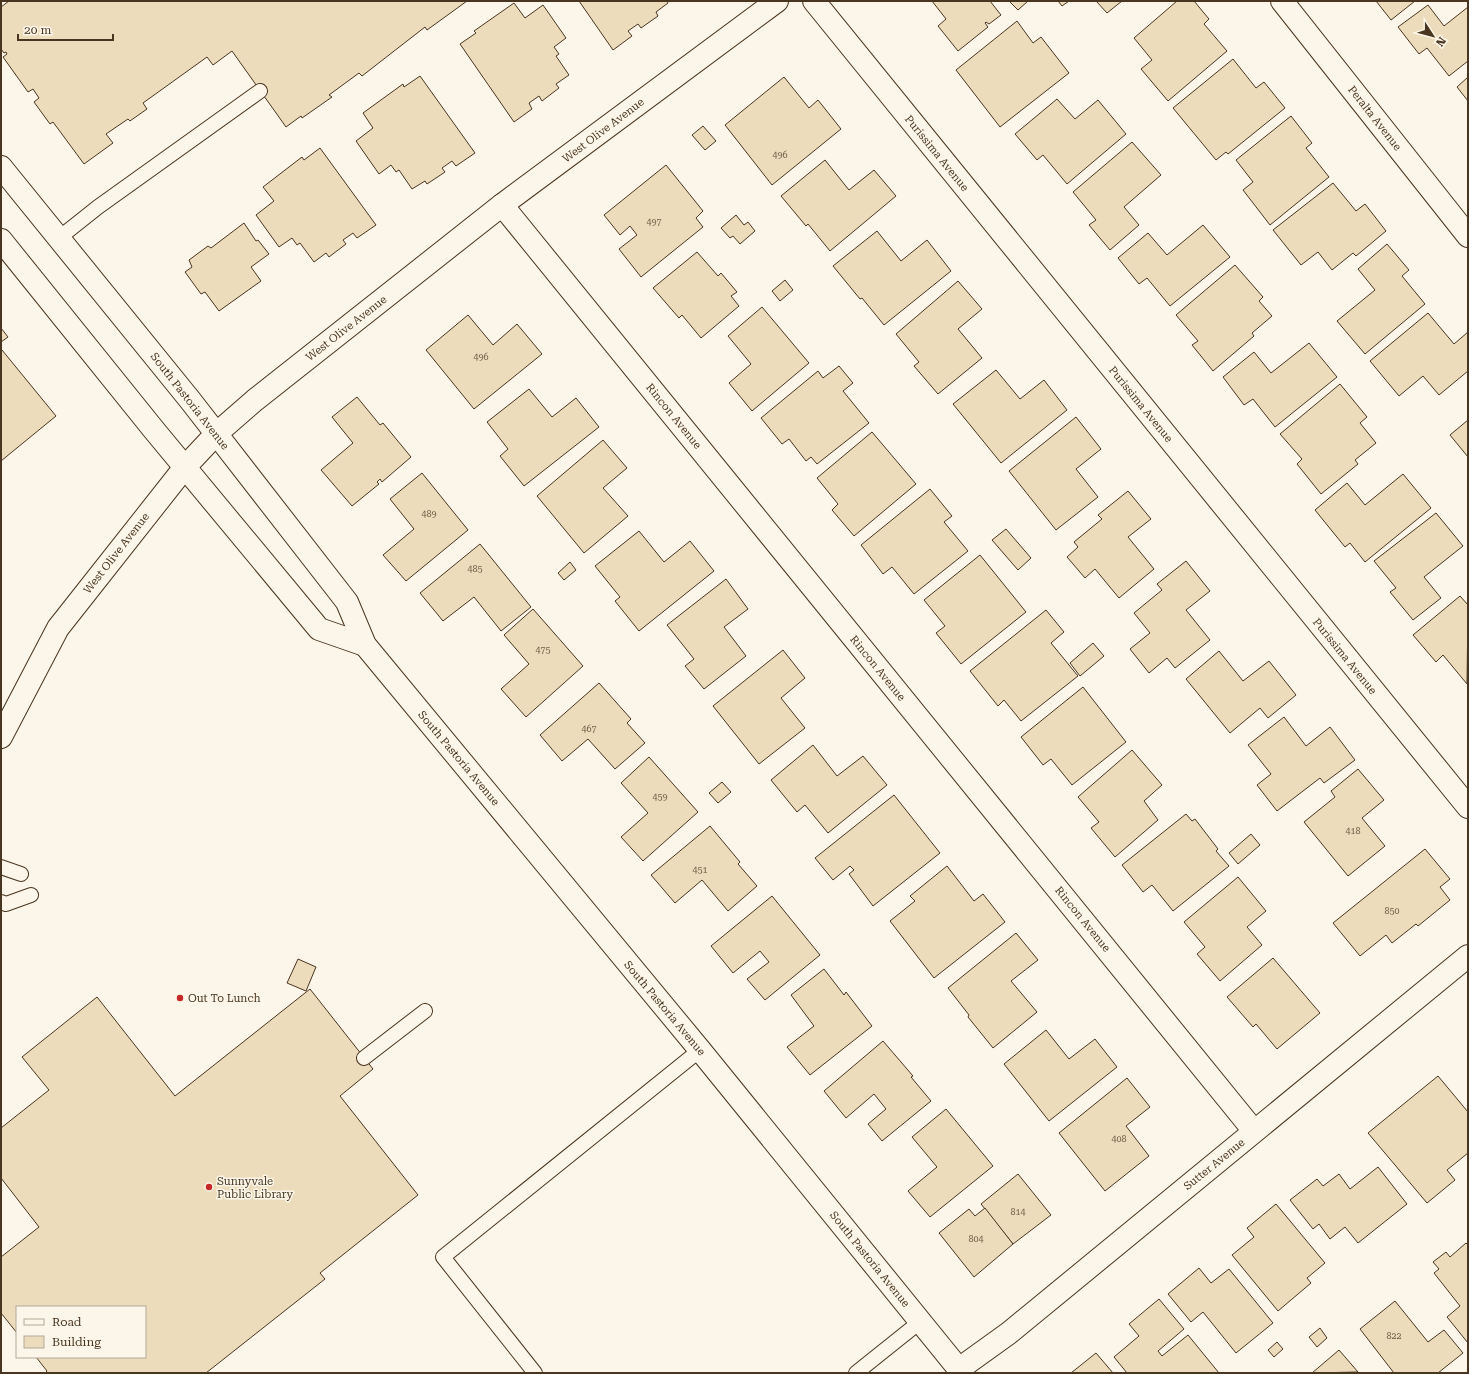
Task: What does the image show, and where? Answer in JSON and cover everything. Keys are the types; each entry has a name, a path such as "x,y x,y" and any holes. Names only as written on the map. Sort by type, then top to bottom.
{"street":[{"name":"West Olive Avenue","path":"1,736 58,628 185,467 216,434 255,400 502,205 777,1"},
{"name":"Purissima Avenue","path":"814,1 1468,807"},
{"name":"Peralta Avenue","path":"1282,1 1468,236"},
{"name":"South Pastoria Avenue","path":"1,167 216,434 347,602 365,645 700,1050 961,1371"},
{"name":"Rincon Avenue","path":"502,205 1254,1131"},
{"path":"1,240 185,467 319,629 365,645"},
{"name":"Sutter Avenue","path":"961,1371 1468,956"}],"lane":[{"path":"59,238 98,207 260,92"},
{"path":"1,867 21,874"},
{"path":"1,902 6,904 31,895"},
{"path":"364,1058 425,1011"},
{"path":"535,1373 443,1257 700,1050"},
{"path":"856,1373 920,1321"}],"building":[{"path":"9,1 467,1 427,30 425,27 362,76 359,73 329,95 332,97 302,118 301,116 286,127 232,51 213,65 207,57 143,103 147,109 130,121 128,119 106,134 113,143 84,164 53,122 50,124 34,102 39,98 33,89 28,92 3,57 7,54 1,49 1,7"},
{"path":"579,1 667,1 668,3 656,12 658,16 641,28 638,24 628,31 632,36 613,50"},
{"path":"932,1 990,1 1001,15 989,24 986,22 985,23 988,27 958,51 938,26 946,19"},
{"path":"1009,1 1028,1 1018,10"},
{"path":"1058,1 1069,1 1062,6"},
{"path":"1096,1 1122,1 1107,13"},
{"path":"1177,1 1194,1 1209,19 1204,24 1227,51 1168,101 1141,69 1152,60 1134,38"},
{"path":"1376,1 1415,1 1391,20"},
{"path":"514,3 525,18 543,5 566,38 554,47 559,54 556,56 569,75 556,84 559,88 542,101 539,96 529,103 532,109 514,122 460,44 476,33 474,31"},
{"path":"1428,5 1444,26 1468,7 1468,61 1449,76 1427,48 1419,54 1398,27"},
{"path":"1017,21 1033,43 1041,37 1069,73 1000,127 956,70"},
{"path":"1233,59 1256,88 1264,82 1285,108 1228,154 1226,152 1216,160 1173,108"},
{"path":"420,76 475,153 456,166 452,161 442,168 445,172 427,184 425,181 412,189 399,170 396,172 391,165 379,174 356,141 373,128 363,113 403,84 404,87"},
{"path":"784,77 809,108 818,100 841,129 772,185 725,125"},
{"path":"1468,77 1468,101 1457,87"},
{"path":"1057,99 1075,119 1098,100 1126,134 1067,184 1043,155 1037,160 1015,134"},
{"path":"1291,116 1312,143 1306,148 1329,177 1270,225 1243,190 1253,182 1236,160"},
{"path":"703,126 716,141 705,150 692,135"},
{"path":"1132,142 1161,175 1124,207 1139,225 1110,250 1089,225 1096,220 1073,192"},
{"path":"320,148 376,225 357,238 353,233 343,240 346,244 329,257 326,253 314,262 300,243 297,245 292,238 279,247 256,215 274,201 263,187 302,157 304,160"},
{"path":"825,160 849,190 874,170 896,196 830,251 808,224 806,226 781,196"},
{"path":"666,165 703,211 696,218 703,227 641,277 619,249 637,235 630,226 620,235 604,215"},
{"path":"1333,183 1356,211 1365,204 1386,231 1356,256 1353,253 1332,270 1318,252 1301,265 1273,230"},
{"path":"736,215 744,225 748,222 755,231 740,244 733,236 730,238 721,228"},
{"path":"244,223 256,241 258,240 269,254 251,267 261,281 219,311 205,292 201,294 185,272 192,267 189,260 208,246 211,248"},
{"path":"1203,225 1230,257 1170,306 1147,278 1139,284 1118,258 1148,233 1167,255"},
{"path":"877,231 901,261 927,240 951,271 884,325 833,266"},
{"path":"1387,244 1409,270 1402,276 1425,304 1365,354 1337,321 1375,290 1358,269"},
{"path":"697,252 718,276 721,273 737,292 731,296 739,306 701,338 682,315 679,318 653,288"},
{"path":"1235,265 1263,297 1259,301 1272,316 1252,333 1254,336 1213,371 1192,345 1198,341 1176,315"},
{"path":"785,280 793,290 780,301 772,291"},
{"path":"958,281 982,309 958,329 982,358 938,394 914,366 919,362 896,334"},
{"path":"762,307 809,363 752,411 729,383 751,364 728,336"},
{"path":"1428,313 1454,344 1468,332 1468,371 1439,395 1423,376 1399,396 1370,361"},
{"path":"468,315 493,345 517,324 542,354 474,409 426,350"},
{"path":"1,328 8,337 1,342"},
{"path":"1309,343 1337,377 1275,427 1253,399 1244,405 1223,377 1254,352 1271,373"},
{"path":"2,350 56,416 1,461 1,351"},
{"path":"839,366 853,383 843,391 869,423 817,464 811,457 806,461 789,439 782,444 761,418 818,371 823,378"},
{"path":"996,370 1020,399 1044,380 1067,410 1001,463 953,404"},
{"path":"1340,384 1367,417 1360,423 1376,443 1355,460 1358,464 1321,494 1297,464 1302,459 1280,434"},
{"path":"529,389 552,417 576,398 599,427 524,486 500,456 508,449 487,422"},
{"path":"357,397 380,425 383,423 411,457 382,482 380,479 377,482 379,484 352,506 321,470 353,443 332,417"},
{"path":"1076,417 1101,449 1076,469 1098,497 1056,530 1009,471"},
{"path":"1468,420 1468,457 1450,435"},
{"path":"872,432 916,484 854,536 832,510 838,504 817,478"},
{"path":"603,440 627,468 603,488 628,516 584,553 537,496"},
{"path":"422,473 468,530 406,581 383,555 414,529 390,499"},
{"path":"1403,474 1431,508 1365,562 1350,543 1345,547 1315,510 1347,483 1365,505"},
{"path":"930,489 952,516 944,522 968,551 914,594 892,567 883,574 861,545"},
{"path":"1128,491 1151,519 1128,537 1154,569 1119,598 1095,569 1085,578 1067,557 1078,547 1074,542 1102,519 1098,515"},
{"path":"1436,513 1463,546 1424,577 1441,598 1413,620 1390,592 1396,588 1374,561"},
{"path":"1006,529 1031,558 1018,570 992,540"},
{"path":"639,531 664,562 690,541 714,571 639,631 615,601 620,597 595,566"},
{"path":"480,544 531,607 501,631 474,597 443,621 420,593"},
{"path":"980,555 1026,612 961,664 936,633 945,626 924,600"},
{"path":"1186,561 1210,591 1186,610 1210,640 1175,668 1167,658 1149,673 1130,649 1150,633 1134,613 1162,590 1157,584"},
{"path":"570,562 576,570 564,580 558,573"},
{"path":"726,579 748,609 724,627 746,656 704,689 685,666 694,659 667,625"},
{"path":"1460,596 1468,605 1467,684 1443,655 1436,662 1413,635"},
{"path":"533,609 583,666 526,717 501,689 529,664 504,635"},
{"path":"1046,610 1064,632 1051,643 1078,676 1021,721 1004,700 998,706 970,671"},
{"path":"1093,643 1104,656 1080,676 1070,663"},
{"path":"783,650 805,678 781,698 805,728 759,764 713,706"},
{"path":"1219,651 1243,681 1269,661 1296,695 1268,718 1260,708 1230,733 1186,679"},
{"path":"599,683 631,719 627,723 645,743 615,769 588,739 562,761 540,735"},
{"path":"1083,687 1126,742 1072,785 1051,759 1043,765 1021,737"},
{"path":"1284,717 1306,746 1330,727 1355,760 1324,783 1320,778 1277,811 1257,785 1271,774 1248,745"},
{"path":"813,745 837,776 863,756 887,785 828,833 805,805 797,812 771,780"},
{"path":"1132,750 1162,785 1144,801 1158,820 1115,857 1091,828 1099,822 1078,797"},
{"path":"649,757 698,812 643,861 621,837 648,813 621,783"},
{"path":"1358,769 1384,800 1362,818 1385,846 1348,876 1304,822 1335,797 1331,791"},
{"path":"722,782 731,792 718,803 709,793"},
{"path":"894,795 940,853 873,906 849,874 854,870 850,866 833,880 815,858"},
{"path":"1186,814 1192,821 1195,819 1218,849 1216,851 1229,866 1173,911 1152,885 1143,892 1122,865"},
{"path":"710,826 740,862 738,864 757,886 728,911 702,880 675,903 651,875"},
{"path":"1251,834 1260,845 1238,864 1229,853"},
{"path":"1425,849 1450,879 1440,887 1450,900 1418,926 1416,924 1392,943 1386,935 1360,956 1333,923"},
{"path":"947,866 974,901 983,894 1005,922 934,978 890,921 915,901 910,896"},
{"path":"1238,877 1266,911 1247,927 1262,945 1220,981 1197,954 1205,947 1184,922"},
{"path":"772,896 820,955 765,1000 747,979 769,962 760,951 733,973 711,946"},
{"path":"1016,933 1038,960 1011,981 1037,1012 993,1048 968,1017 969,1015 948,988"},
{"path":"1273,958 1320,1013 1277,1049 1256,1024 1253,1027 1227,997"},
{"path":"298,959 316,967 306,991 287,983"},
{"path":"824,969 844,995 846,992 872,1026 810,1075 787,1047 814,1026 791,995"},
{"name":"Sunnyvale Public Library","path":"310,989 373,1069 340,1096 418,1195 320,1273 325,1279 206,1373 45,1373 47,1371 37,1358 146,1358 146,1306 16,1306 16,1332 1,1313 1,1257 39,1227 1,1178 1,1128 49,1090 22,1057 97,997 175,1096"},
{"path":"1046,1030 1069,1059 1095,1039 1117,1067 1049,1121 1004,1064"},
{"path":"883,1041 913,1076 911,1077 931,1101 882,1141 868,1124 886,1109 874,1094 846,1118 824,1091"},
{"path":"1438,1076 1468,1112 1468,1153 1447,1170 1455,1180 1427,1203 1368,1133"},
{"path":"1127,1078 1150,1107 1126,1126 1149,1156 1105,1191 1059,1133"},
{"path":"946,1109 993,1166 930,1217 908,1191 937,1167 912,1137"},
{"path":"1378,1167 1407,1204 1358,1243 1345,1227 1330,1239 1319,1224 1313,1229 1290,1200 1317,1179 1323,1186 1339,1174 1350,1189"},
{"path":"1018,1174 1051,1215 1013,1244 981,1204"},
{"path":"1276,1204 1325,1263 1307,1278 1311,1283 1278,1311 1232,1255 1254,1237 1247,1228"},
{"path":"985,1208 1013,1244 974,1277 939,1233 969,1209 975,1216"},
{"path":"1466,1243 1468,1245 1468,1343 1447,1317 1460,1306 1434,1273 1439,1269 1433,1262 1446,1252 1450,1257"},
{"path":"1199,1268 1211,1283 1229,1269 1273,1323 1236,1353 1203,1312 1191,1322 1168,1294"},
{"path":"1159,1299 1184,1329 1158,1351 1162,1356 1188,1335 1219,1373 1127,1373 1114,1357 1139,1336 1129,1324"},
{"path":"1395,1301 1428,1342 1444,1330 1463,1353 1438,1373 1394,1373 1360,1329"},
{"path":"1320,1328 1327,1338 1317,1347 1309,1337"},
{"path":"1277,1342 1283,1349 1274,1357 1268,1350"},
{"path":"1339,1350 1358,1372 1312,1373"},
{"path":"1096,1353 1113,1373 1071,1373"}],"place":[{"name":"Out To Lunch","path":"180,998"},
{"name":"Sunnyvale Public Library","path":"209,1187"}]}
